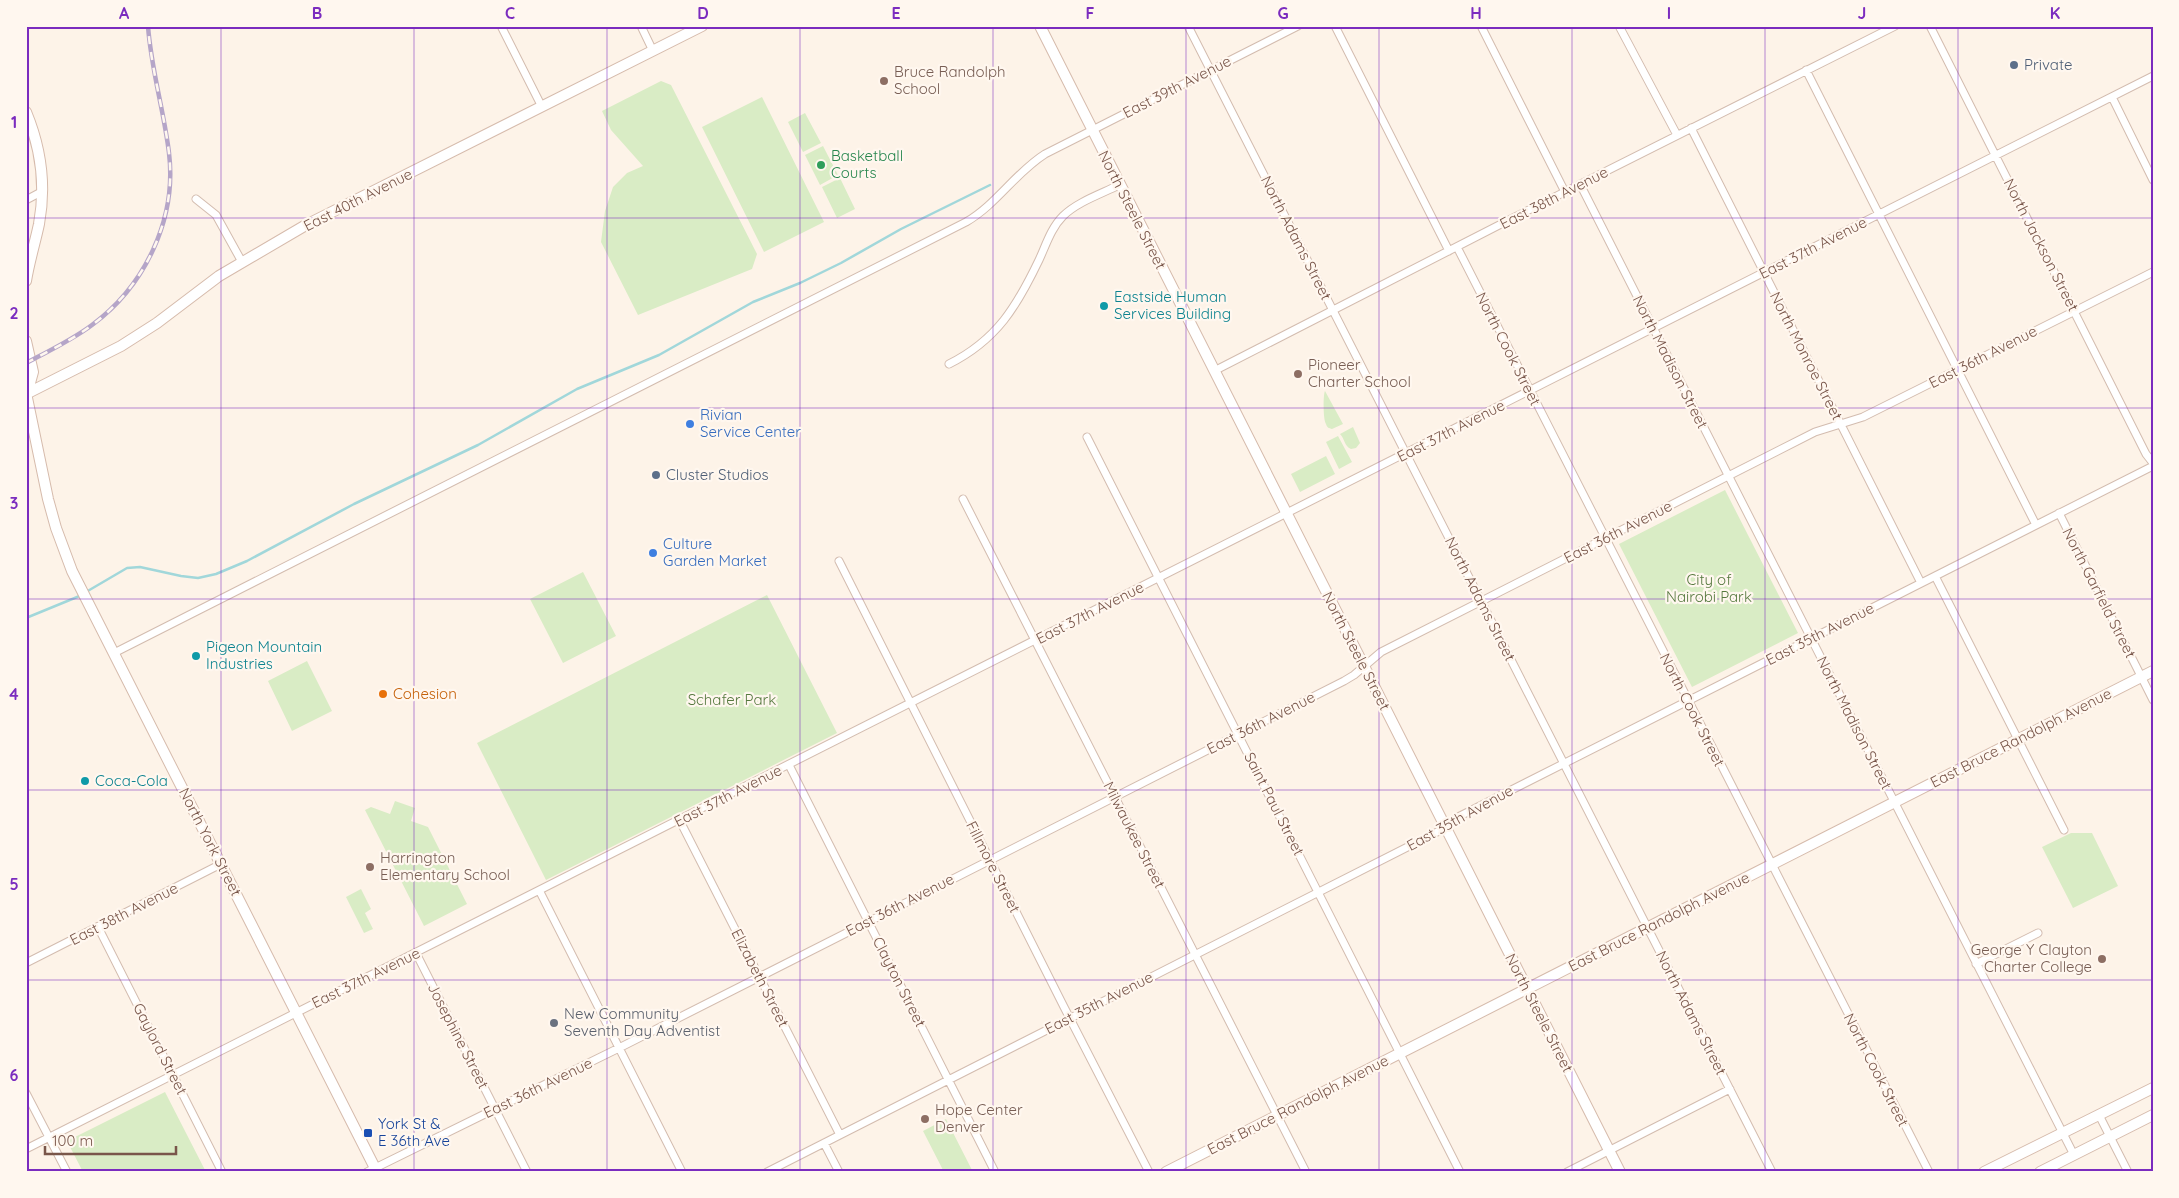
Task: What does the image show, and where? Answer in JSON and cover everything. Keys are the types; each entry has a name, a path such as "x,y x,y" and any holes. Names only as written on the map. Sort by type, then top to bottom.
{"street":[{"path":"501,26 542,107"},
{"path":"641,26 653,51"},
{"name":"East 40th Avenue","path":"27,394 143,332 242,262 306,225 702,26"},
{"name":"North Steele Street","path":"1040,26 1365,667 1444,828 1620,1172"},
{"name":"North Adams Street","path":"1188,26 1772,1172"},
{"name":"East 39th Avenue","path":"114,653 966,222 994,202 1029,165 1090,126 1210,71 1298,26"},
{"path":"1334,26 1448,251"},
{"path":"1481,26 1565,192"},
{"path":"1619,26 1677,135"},
{"name":"East 38th Avenue","path":"1214,372 1448,251 1895,26"},
{"name":"North Jackson Street","path":"1930,26 2153,465"},
{"path":"1806,70 2036,525"},
{"name":"East 37th Avenue","path":"26,1150 2153,76"},
{"path":"2112,97 2153,180"},
{"path":"26,112 38,145 42,192 40,218 26,281"},
{"name":"North Monroe Street","path":"1691,128 1920,583"},
{"name":"North Madison Street","path":"1580,184 2074,1155"},
{"path":"949,364 985,341 1010,313 1027,285 1052,231 1064,215 1119,185"},
{"path":"26,200 42,192"},
{"path":"196,199 216,215 242,262"},
{"name":"North Cook Street","path":"1457,247 1928,1172"},
{"name":"East 36th Avenue","path":"373,1170 619,1048 1344,681 1365,667 1382,652 1815,432 1863,417 2153,272"},
{"path":"26,341 33,372 27,394"},
{"name":"North York Street","path":"27,394 50,507 72,571 296,1012 373,1170"},
{"name":"Saint Paul Street","path":"1087,437 1460,1172"},
{"name":"East 35th Avenue","path":"767,1172 1444,828 1456,818 2153,465"},
{"name":"Milwaukee Street","path":"963,499 1306,1172"},
{"name":"North Garfield Street","path":"2060,513 2153,700"},
{"name":"Fillmore Street","path":"839,561 1149,1172"},
{"path":"1935,576 2064,830"},
{"name":"East Bruce Randolph Avenue","path":"1166,1172 2153,671"},
{"name":"Clayton Street","path":"789,765 995,1172"},
{"name":"Elizabeth Street","path":"680,821 840,1135"},
{"name":"East 38th Avenue","path":"26,963 221,864"},
{"path":"540,892 682,1172"},
{"name":"Gaylord Street","path":"98,927 222,1172"},
{"path":"1976,964 2038,933"},
{"name":"Josephine Street","path":"416,953 527,1172"},
{"path":"1984,1172 2153,1088"},
{"path":"1567,1172 1730,1089"},
{"path":"26,1093 66,1172"},
{"path":"2099,1115 2128,1172"},
{"path":"2040,1172 2153,1115"},
{"path":"824,1143 839,1172"}],"green space":[{"path":"661,81 671,85 757,254 752,269 638,315 601,242 605,211 613,187 627,173 643,166 611,130 602,111"},
{"path":"762,97 824,222 764,252 702,127"},
{"path":"805,113 821,143 803,152 788,122"},
{"name":"Basketball Courts","path":"823,146 838,175 820,185 805,155"},
{"path":"840,178 855,209 837,218 822,187"},
{"path":"1325,391 1343,424 1332,429 1328,428 1324,418"},
{"path":"1353,427 1360,443 1356,448 1351,449 1340,434"},
{"path":"1338,436 1352,462 1339,469 1326,442"},
{"path":"1326,456 1335,474 1300,492 1291,474"},
{"name":"City of Nairobi Park","path":"1725,490 1798,633 1692,687 1619,544"},
{"path":"583,572 616,636 563,663 530,599"},
{"name":"Schafer Park","path":"767,595 837,733 546,880 477,743"},
{"path":"307,661 332,711 292,731 268,681"},
{"path":"395,801 415,808 411,821 428,827 467,904 424,926 365,810 371,807 390,814"},
{"path":"2071,833 2092,833 2118,886 2073,908 2042,847"},
{"path":"361,889 371,909 365,913 373,929 364,933 346,897"},
{"path":"165,1092 206,1172 83,1172 67,1141"},
{"path":"946,1119 973,1172 944,1172 923,1131"}],"waterway":[{"path":"86,592 127,568 140,567 198,578 216,574 247,561 354,504 478,445 577,389 659,355 753,302 800,283 841,263 901,229 990,185"},
{"path":"26,618 82,595"}],"railway":[{"path":"26,363 76,336 111,309 128,291 142,271 162,226 168,202 170,178 169,153 148,26"}],"place":[{"name":"Private","path":"2014,65"},
{"name":"Bruce Randolph School","path":"884,81"},
{"name":"Basketball Courts","path":"821,165"},
{"name":"Eastside Human Services Building","path":"1104,306"},
{"name":"Pioneer Charter School","path":"1298,374"},
{"name":"Rivian Service Center","path":"690,424"},
{"name":"Cluster Studios","path":"656,475"},
{"name":"Culture Garden Market","path":"653,553"},
{"name":"Pigeon Mountain Industries","path":"196,656"},
{"name":"Cohesion","path":"383,694"},
{"name":"Coca-Cola","path":"85,781"},
{"name":"Harrington Elementary School","path":"370,867"},
{"name":"George Y Clayton Charter College","path":"2102,959"},
{"name":"New Community Seventh Day Adventist","path":"554,1023"},
{"name":"Hope Center Denver","path":"925,1119"},
{"name":"York St & E 36th Ave","path":"368,1133"}]}
